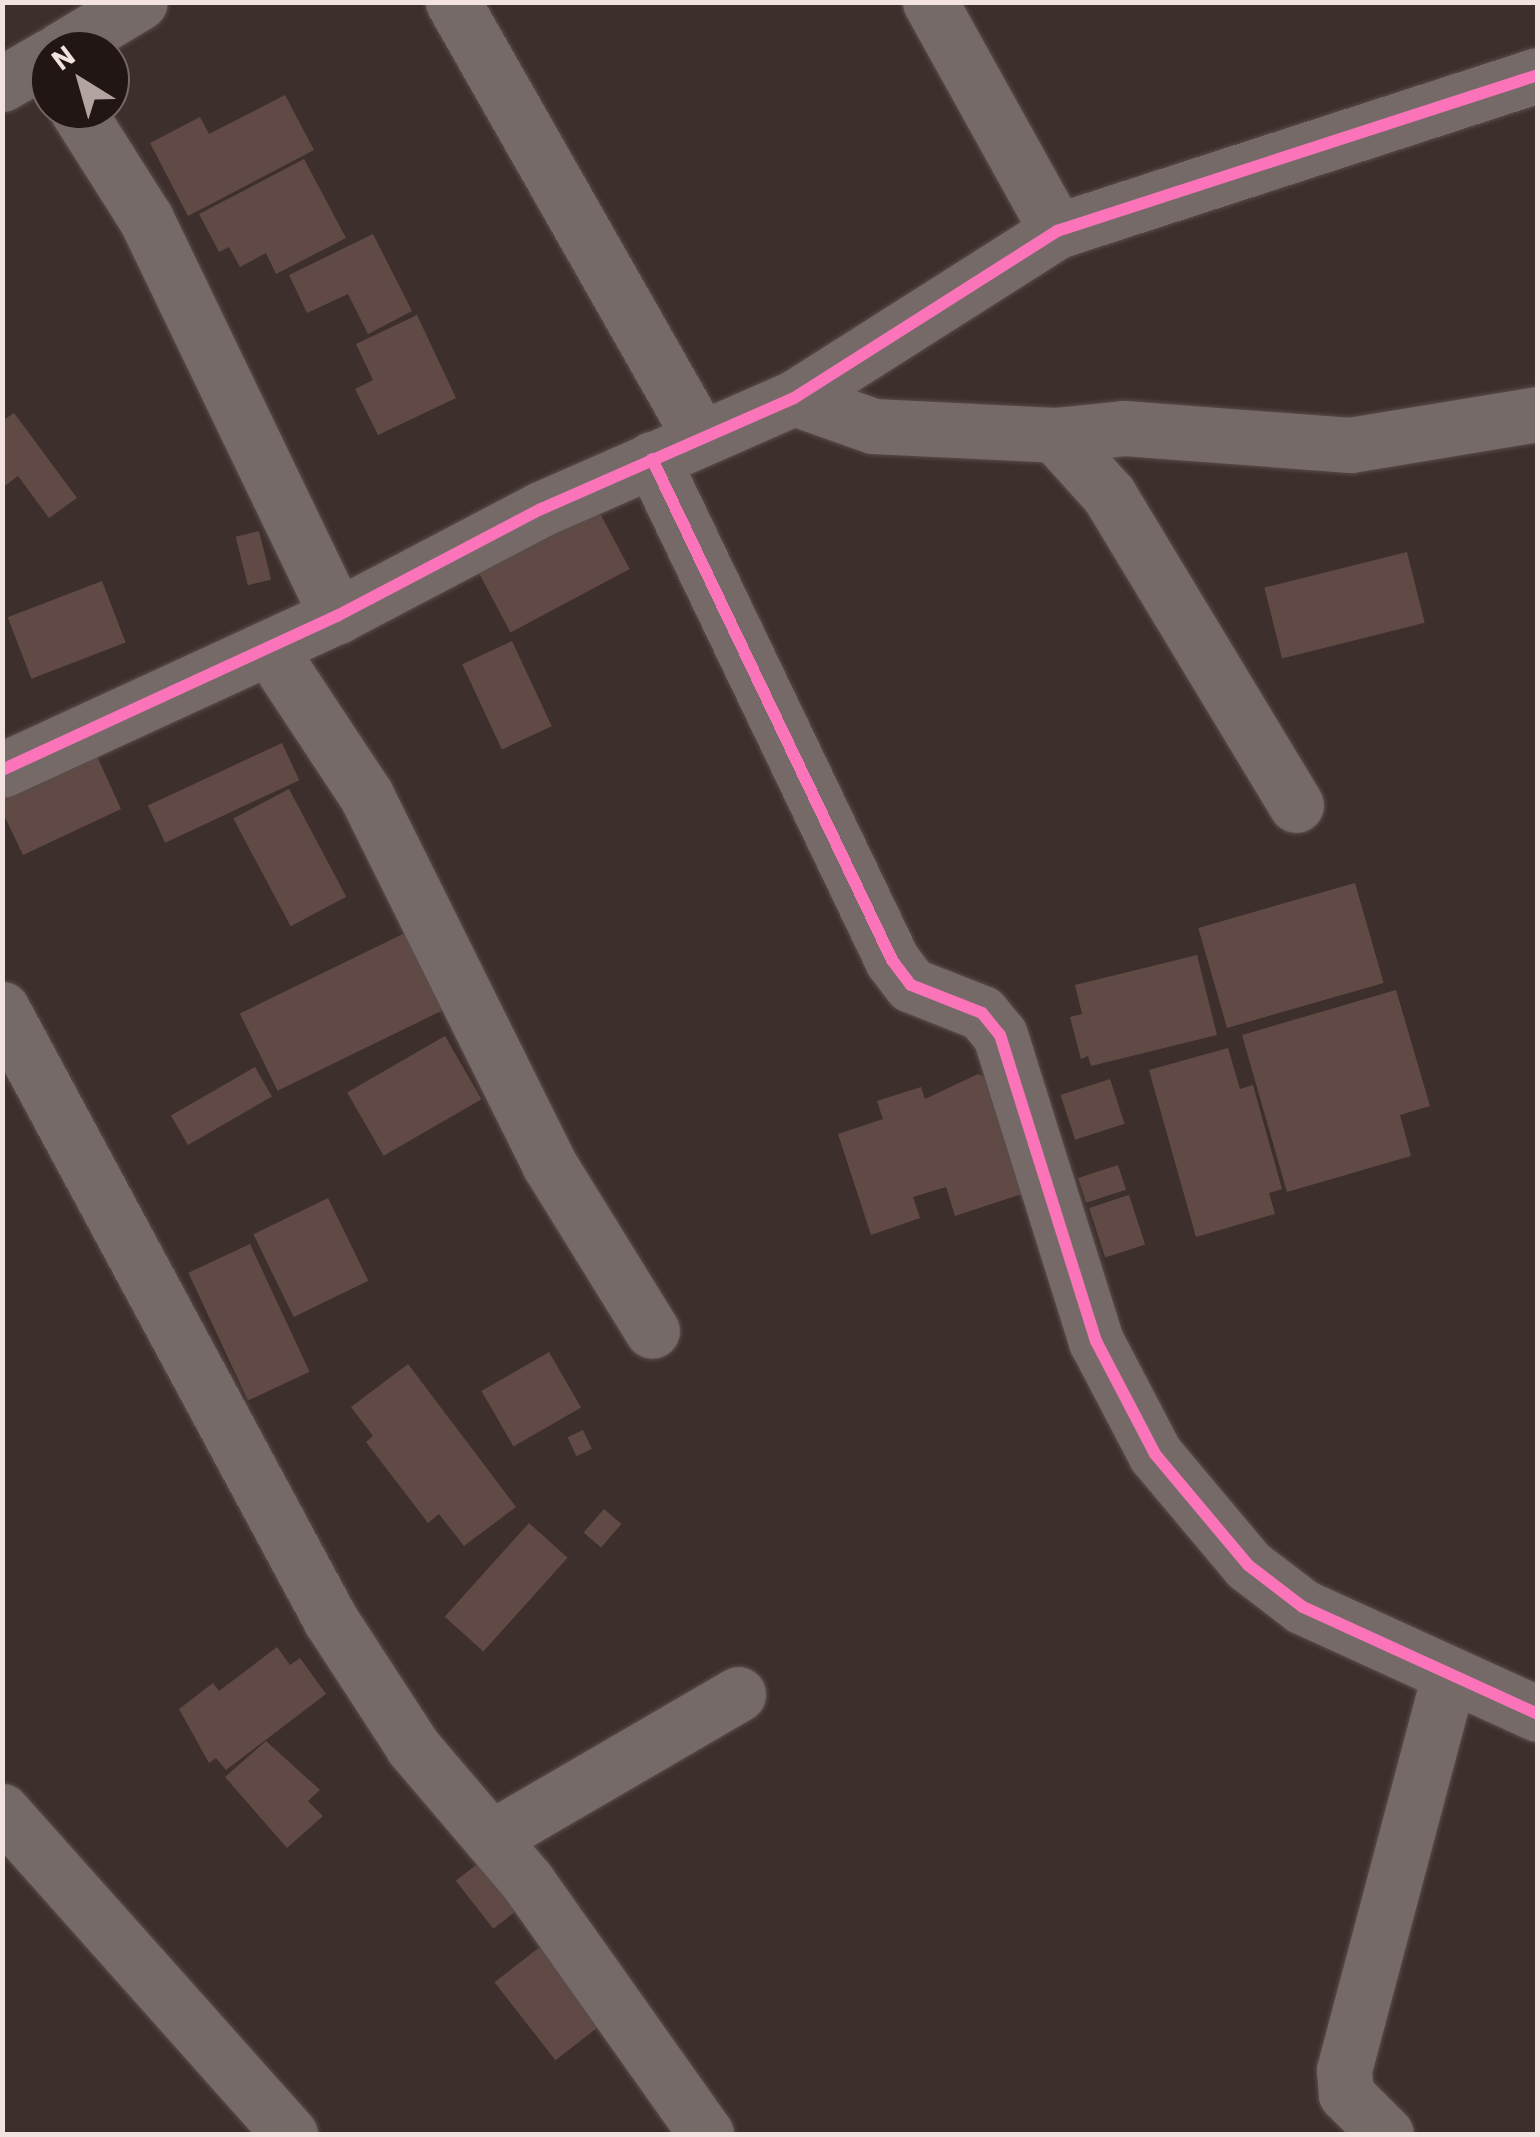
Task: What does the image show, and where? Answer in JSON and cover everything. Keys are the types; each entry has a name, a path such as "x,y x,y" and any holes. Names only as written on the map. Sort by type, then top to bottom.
{"street":[{"path":"95,30 140,2"},
{"path":"454,2 676,447 892,960 911,985 982,1013 1000,1036 1096,1340 1155,1454 1248,1565 1304,1607 1538,1714"},
{"path":"930,2 1057,231"},
{"path":"2,770 337,616 676,447 794,398 1057,231 1538,75"},
{"path":"90,130 146,220 337,616"},
{"path":"794,398 873,426 1056,435 1124,428 1350,445 1538,414"},
{"path":"1056,435 1109,495 1296,805"},
{"path":"269,648 366,795 549,1164 652,1330"},
{"path":"2,1009 330,1619 413,1747 491,1838 706,2134"},
{"path":"1386,2134 1346,2094 1344,2070 1449,1674"},
{"path":"491,1838 738,1694"},
{"path":"2,1811 290,2134"}],"building":[{"path":"285,95 314,150 188,216 150,143 200,117 209,134"},
{"path":"304,159 346,238 276,274 266,253 240,267 229,247 219,252 199,214"},
{"path":"373,234 412,311 368,334 348,294 307,313 289,275"},
{"path":"417,315 456,398 378,435 355,389 373,380 356,344"},
{"path":"14,413 77,498 49,518 18,476 2,488 2,421"},
{"path":"594,502 630,569 510,632 475,565"},
{"path":"259,531 271,580 248,585 236,537"},
{"path":"1407,552 1425,623 1282,658 1264,588"},
{"path":"102,581 126,643 31,679 8,617"},
{"path":"512,641 552,726 502,749 462,664"},
{"path":"90,741 121,809 23,855 2,811 2,782"},
{"path":"282,743 299,780 165,843 148,806"},
{"path":"289,789 346,897 291,926 233,819"},
{"path":"1355,883 1384,983 1227,1028 1198,928"},
{"path":"407,932 445,1009 278,1091 240,1014"},
{"path":"1197,955 1217,1035 1091,1066 1088,1056 1081,1059 1070,1017 1082,1014 1075,985"},
{"path":"1396,990 1430,1106 1400,1115 1411,1156 1287,1192 1242,1035"},
{"path":"445,1036 482,1099 384,1156 347,1092"},
{"path":"1228,1048 1240,1089 1253,1085 1282,1189 1269,1193 1275,1214 1196,1237 1149,1070"},
{"path":"255,1067 272,1096 188,1145 171,1116"},
{"path":"978,1074 987,1078 1031,1191 955,1216 946,1187 913,1197 920,1218 871,1235 838,1134 883,1119 877,1101 921,1087 925,1099"},
{"path":"1110,1079 1125,1124 1075,1140 1061,1095"},
{"path":"1118,1165 1126,1190 1086,1203 1078,1178"},
{"path":"1129,1195 1145,1244 1105,1257 1089,1208"},
{"path":"328,1198 368,1281 294,1317 253,1234"},
{"path":"250,1244 310,1372 248,1401 188,1273"},
{"path":"549,1352 581,1407 513,1446 481,1391"},
{"path":"408,1364 516,1507 464,1546 439,1514 428,1523 366,1442 373,1436 351,1407"},
{"path":"583,1430 592,1449 576,1456 568,1437"},
{"path":"604,1509 621,1524 601,1547 584,1532"},
{"path":"529,1523 568,1558 483,1651 445,1617"},
{"path":"277,1647 290,1665 300,1658 326,1694 226,1770 216,1758 209,1763 179,1709 213,1683 219,1691"},
{"path":"266,1741 320,1790 308,1801 323,1816 287,1848 225,1777"},
{"path":"481,1861 519,1909 493,1929 456,1881"},
{"path":"541,1946 602,2024 555,2060 495,1982"}],"cycle path":[{"path":"2,770 337,616 541,509 794,398 1057,231 1538,75"},
{"path":"652,459 892,960 911,985 982,1013 1000,1035 1096,1341 1155,1454 1248,1565 1303,1607 1538,1714"}]}
